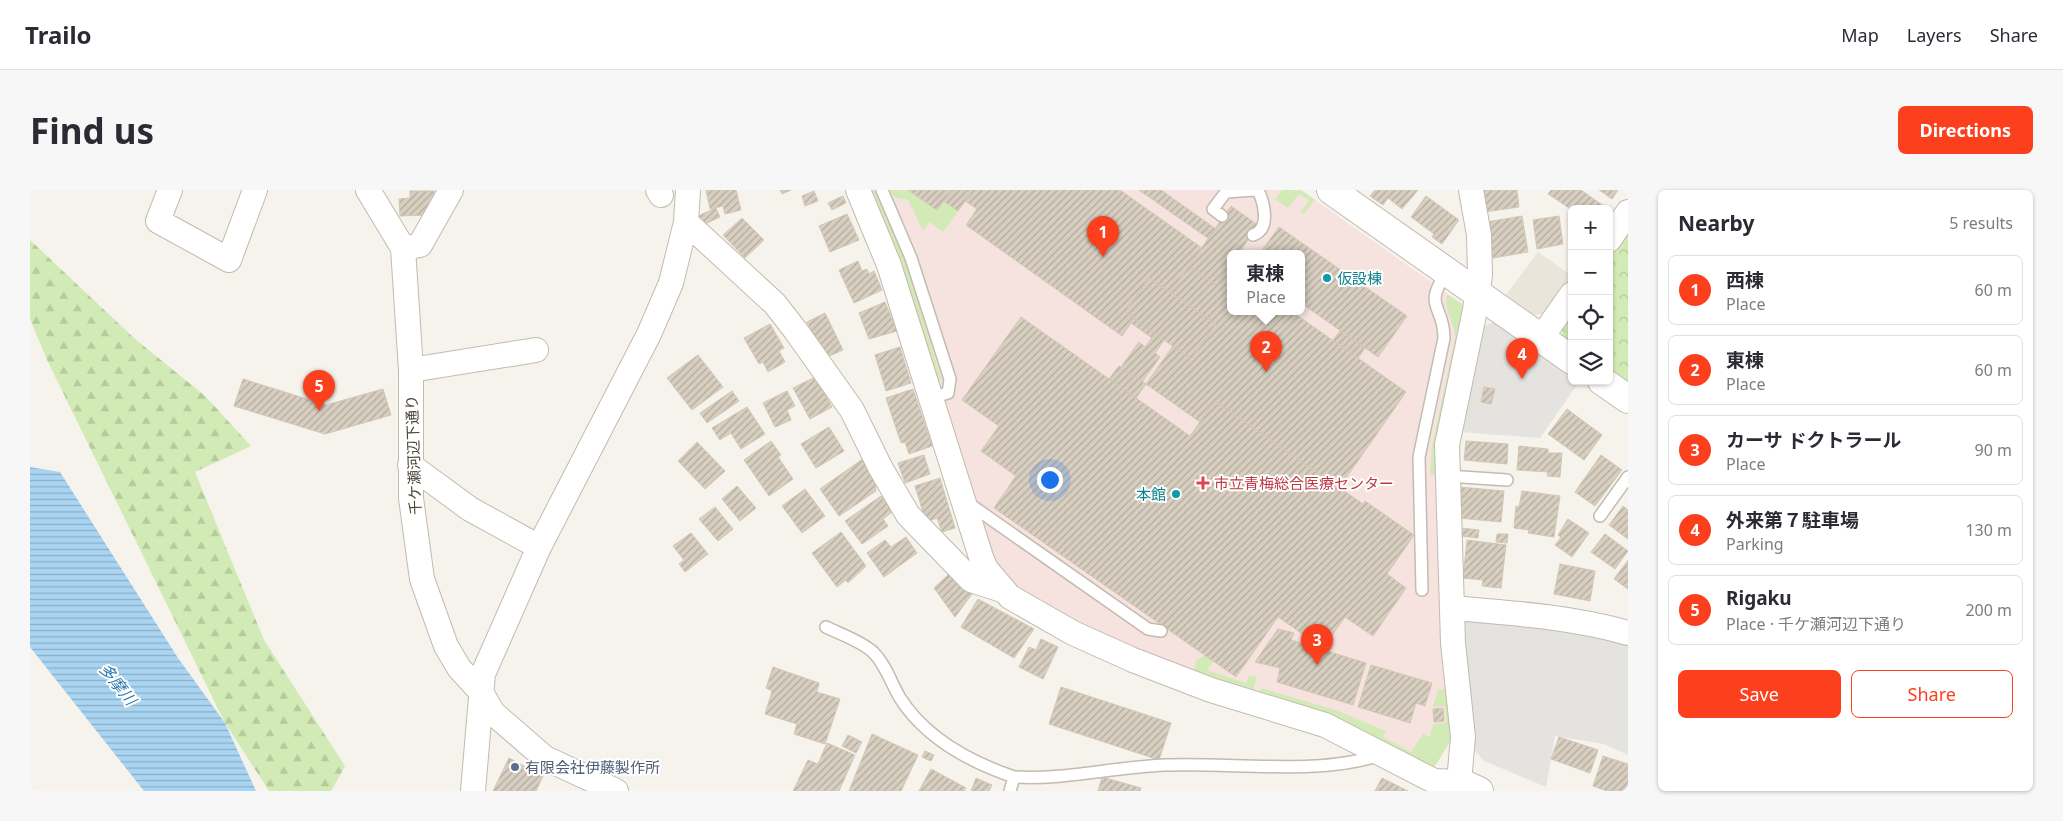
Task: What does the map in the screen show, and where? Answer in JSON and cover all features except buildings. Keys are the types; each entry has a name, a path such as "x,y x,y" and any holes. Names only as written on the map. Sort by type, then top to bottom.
{"street":[{"path":"170,190 158,221 229,260 255,190"},
{"name":"千ケ瀬河辺下通り","path":"368,190 403,248 411,370 411,498 422,579 446,646 459,668 482,692 493,713 545,758 616,791"},
{"path":"403,248 420,245 451,190"},
{"path":"473,791 483,674 540,547 649,334 671,282 686,222 688,190"},
{"path":"858,190 889,265 962,499 986,569 1002,590"},
{"path":"1331,190 1568,357"},
{"path":"686,222 774,304 796,331 852,410 880,467 908,515 972,580 1002,590 1051,622 1133,660 1211,690 1324,725 1434,781 1469,786 1454,654 1447,476 1448,434 1478,293 1480,275 1479,234 1471,190"},
{"path":"1613,234 1628,212"},
{"path":"1541,338 1571,295"},
{"path":"411,370 536,350"},
{"path":"1608,385 1628,399"},
{"path":"410,465 470,508 540,547"},
{"path":"1453,608 1545,616 1595,624 1628,633"}],"lane":[{"path":"882,190 911,258 950,379 948,393 931,398"},
{"path":"1222,216 1213,209 1226,192 1256,190 1262,200 1264,226 1253,235"},
{"path":"1422,590 1419,457 1444,338 1444,328 1436,309 1434,294 1447,272"},
{"path":"1447,476 1507,480"},
{"path":"1600,516 1628,477"},
{"path":"962,499 1148,629 1161,631"},
{"path":"826,627 873,652 887,672 900,698 917,720 935,737 961,755 1014,777 1044,779 1164,765 1325,765 1360,762 1383,754"},
{"path":"1010,791 1014,777"}],"shaded area":[{"name":"市立青梅総合医療センター","path":"870,190 1301,190 1462,304 1442,653 1451,737 1415,760 1071,622 1014,588 995,565 901,263"},
{"path":"1538,252 1568,273 1568,282 1546,313 1534,315 1506,295"},
{"path":"1493,322 1568,374 1568,385 1577,385 1540,438 1460,432 1482,327"},
{"path":"1470,617 1628,641 1628,755 1604,744 1555,736 1546,787 1484,761 1474,750 1463,653 1464,624"}],"green space":[{"path":"870,190 875,190 905,260 942,381 938,381 901,263"},
{"path":"889,190 908,190 937,210 944,201 958,211 943,232 929,222 923,231 908,200 896,198"},
{"path":"1282,190 1301,190 1315,200 1304,214 1301,212 1309,200 1299,194 1288,208 1275,199"},
{"path":"1628,231 1628,384 1613,374 1613,252"},
{"path":"30,240 134,338 205,396 251,446 195,472 264,640 345,766 331,791 269,791 225,723 48,362 30,319"},
{"path":"1447,294 1462,304 1463,308 1437,475 1430,475 1432,446 1455,338 1446,300"},
{"path":"1568,317 1568,341 1562,337 1562,326"},
{"path":"1205,655 1213,662 1207,670 1246,683 1249,675 1257,677 1253,690 1194,670 1196,660"},
{"path":"1261,688 1336,710 1386,731 1383,737 1411,752 1423,734 1430,737 1433,724 1446,723 1445,706 1433,707 1438,689 1446,690 1451,740 1434,768 1328,713 1260,692"}],"water":[{"name":"多摩川","path":"30,467 60,472 178,658 225,723 256,791 144,791 30,647"}],"place":[{"name":"西棟","path":"1103,257"},
{"name":"仮設棟","path":"1327,278"},
{"name":"東棟","path":"1266,372"},
{"name":"外来第７駐車場","path":"1522,379"},
{"name":"Rigaku","path":"319,411"},
{"name":"市立青梅総合医療センター","path":"1203,483"},
{"name":"本館","path":"1176,494"},
{"name":"カーサ ドクトラール","path":"1317,665"},
{"name":"有限会社伊藤製作所","path":"515,767"}]}
